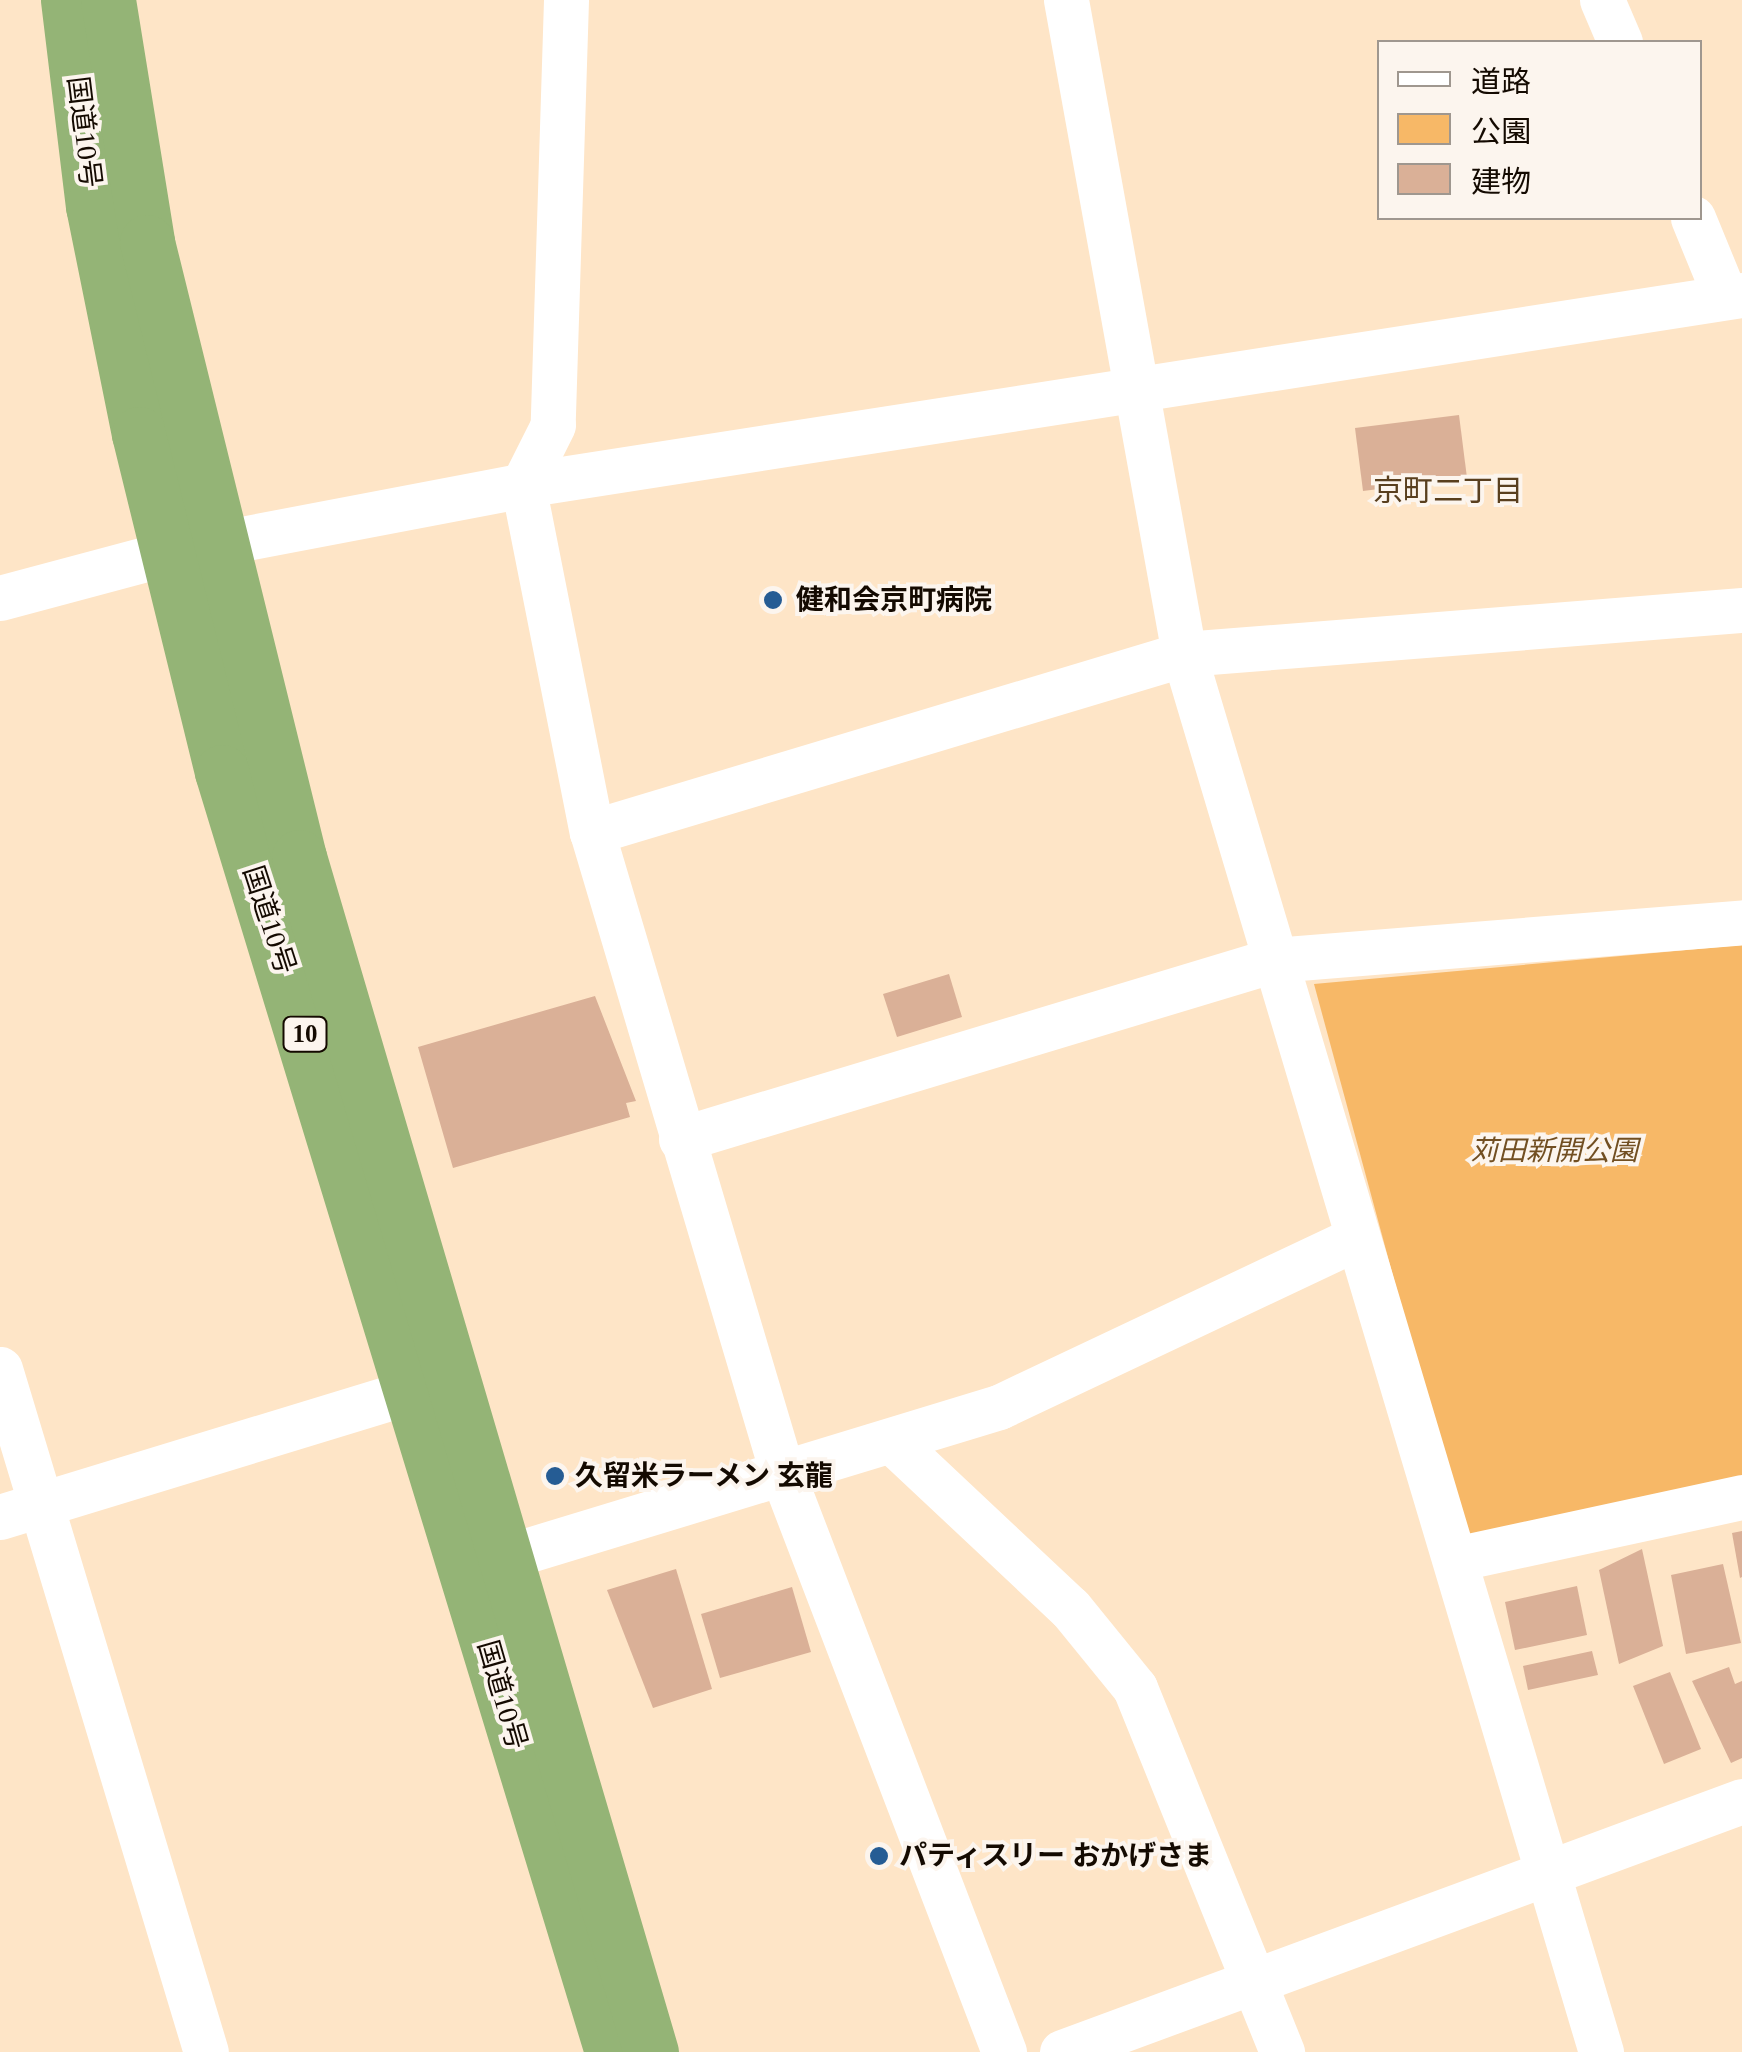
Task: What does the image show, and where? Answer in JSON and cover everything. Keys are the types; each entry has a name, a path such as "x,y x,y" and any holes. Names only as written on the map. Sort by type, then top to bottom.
{"highway":[{"name":"国道10号","path":"68,0 93,206 484,1564 612,2052"},
{"name":"国道10号","path":"108,0 194,551 222,772 413,1390 484,1564 650,2052"}],"street":[{"path":"566,0 553,425 523,485 592,832 783,1475 1004,2052"},
{"path":"1066,0 1184,654 1601,2052"},
{"path":"1602,0 1619,40"},
{"path":"0,598 194,551 523,485 1138,394 1734,296 1693,220"},
{"path":"592,832 1184,654 1742,610"},
{"path":"681,1140 1274,960 1742,922"},
{"path":"484,1564 894,1443 999,1407 1357,1238"},
{"path":"0,1369 20,1509 206,2052"},
{"path":"20,1509 413,1390"},
{"path":"894,1443 1070,1608 1135,1688 1282,2052"},
{"path":"1456,1560 1742,1497"},
{"path":"1062,2052 1255,1978 1548,1878 1742,1801"}],"green space":[{"name":"苅田新開公園","path":"1742,945 1742,1477 1464,1538 1314,984"}],"building":[{"path":"1459,415 1467,478 1363,491 1355,428"},
{"path":"949,974 962,1017 897,1037 883,994"},
{"path":"595,996 636,1101 626,1103 630,1117 453,1168 418,1047"},
{"path":"1742,1531 1742,1577 1740,1578 1732,1533"},
{"path":"1642,1549 1663,1646 1619,1664 1599,1570"},
{"path":"1723,1564 1741,1643 1686,1654 1671,1575"},
{"path":"676,1569 712,1689 653,1708 607,1590"},
{"path":"1577,1586 1587,1635 1515,1650 1505,1602"},
{"path":"792,1587 811,1652 720,1678 701,1614"},
{"path":"1592,1651 1598,1675 1528,1690 1523,1666"},
{"path":"1729,1667 1735,1684 1742,1681 1742,1758 1731,1763 1692,1681"},
{"path":"1670,1672 1701,1749 1664,1764 1633,1686"}],"place":[{"name":"健和会京町病院","path":"773,600"},
{"name":"久留米ラーメン 玄龍","path":"555,1476"},
{"name":"パティスリー おかげさま","path":"879,1856"}],"district":[{"name":"京町二丁目","path":"1448,491"}]}
